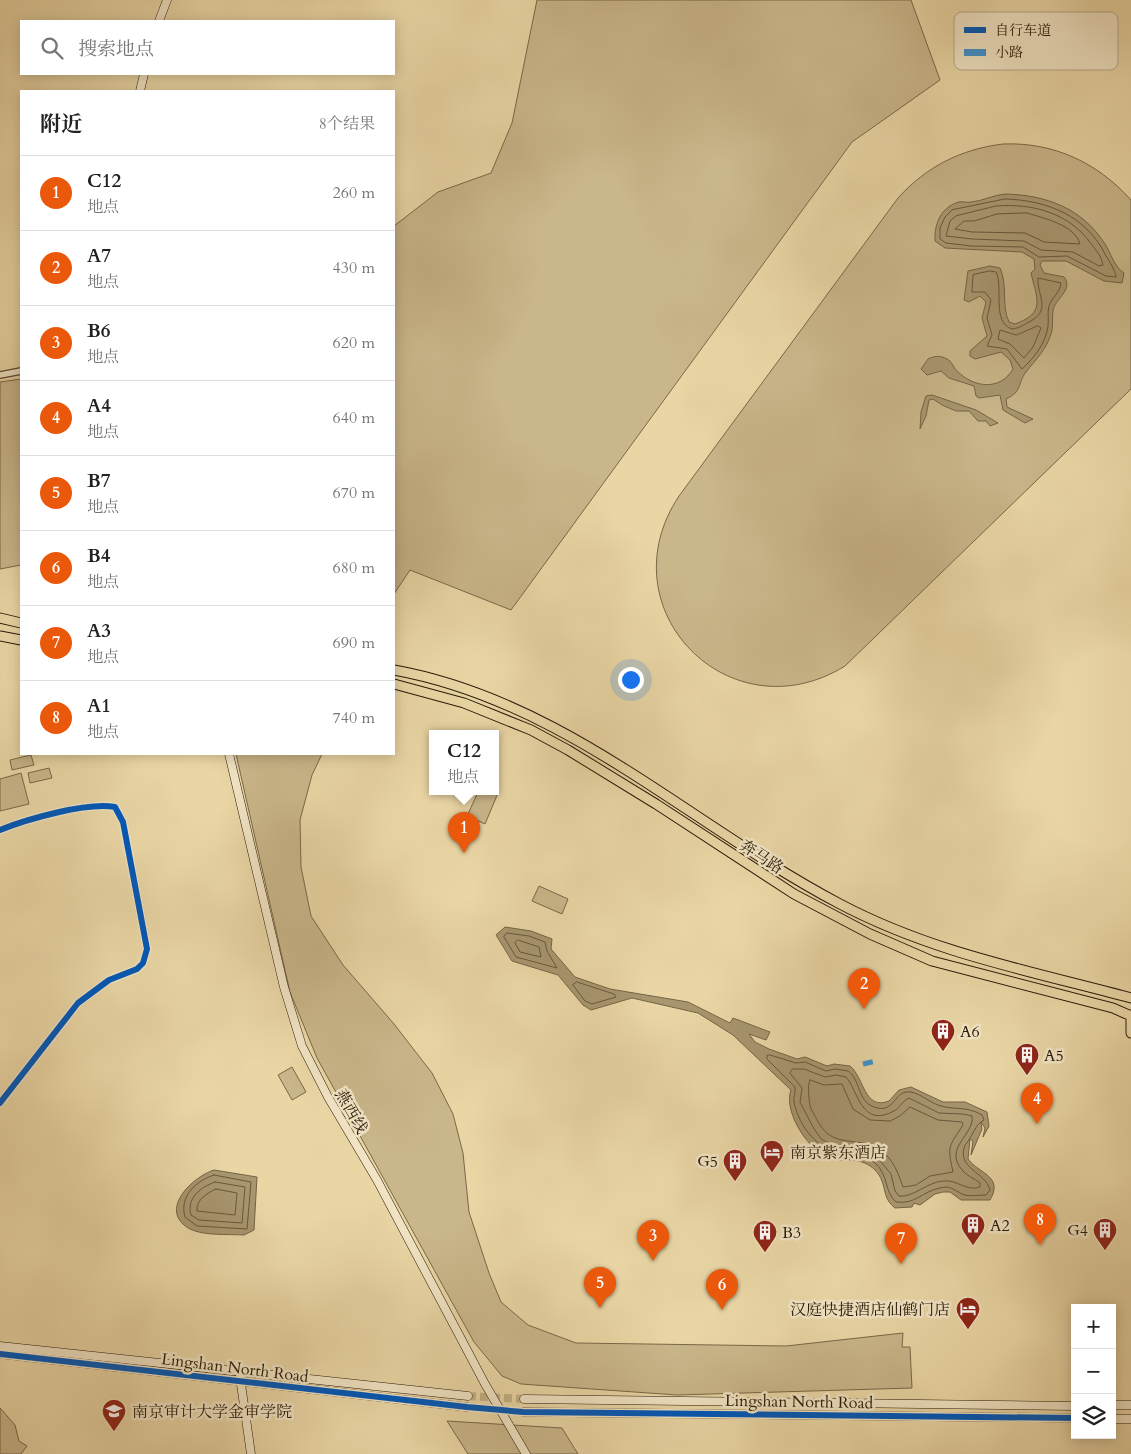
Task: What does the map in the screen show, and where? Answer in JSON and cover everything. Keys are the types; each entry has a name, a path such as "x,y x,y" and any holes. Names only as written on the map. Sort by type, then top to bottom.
{"main road":[{"path":"0,618 20,622"},
{"path":"0,636 20,640"},
{"name":"奔马路","path":"395,670 447,682 499,700 556,727 635,773 803,884 842,905 915,939 997,964 1131,998"},
{"name":"奔马路","path":"395,684 464,703 531,730 641,795 794,894 870,934 932,961 1113,1008 1131,1016"},
{"path":"1131,1016 1131,1033"}],"street":[{"path":"159,20 167,0"},
{"path":"140,90 144,75"},
{"path":"0,375 20,371"},
{"name":"燕西线","path":"229,755 284,987 302,1046 328,1097 381,1188 485,1384 526,1454"},
{"path":"0,830 64,812 105,805 114,807 123,822 146,948 143,963 137,969 109,980 78,1003 0,1103"},
{"name":"Lingshan North Road","path":"0,1346 468,1396"},
{"name":"Lingshan North Road","path":"0,1354 467,1408"},
{"path":"240,1371 251,1454"},
{"name":"Lingshan North Road","path":"524,1400 1071,1406"},
{"path":"1116,1406 1131,1405"},
{"name":"Lingshan North Road","path":"523,1412 1071,1418"},
{"path":"1116,1419 1131,1419"}],"shaded area":[{"path":"537,0 911,0 940,80 852,142 511,610 410,570 395,592 395,225 438,192 491,173 512,123"},
{"path":"1003,144 1039,147 1073,157 1104,175 1131,200 1131,389 845,666 802,684 760,685 722,673 691,650 668,618 657,580 660,539 679,496 898,198 920,177 945,161 973,150"},
{"path":"20,379 20,565 0,569 0,382"},
{"path":"31,755 34,765 12,770 10,760"},
{"path":"236,755 322,755 312,775 300,820 301,867 311,916 343,965 394,1024 432,1073 453,1114 463,1153 469,1212 489,1273 501,1302 528,1325 576,1343 786,1346 903,1333 902,1347 910,1347 912,1388 677,1395 521,1384 502,1376 474,1342 317,1058 290,992"},
{"path":"49,768 52,778 30,783 28,773"},
{"path":"21,773 29,804 0,811 0,779"},
{"path":"477,795 497,795 485,824 467,816"},
{"path":"539,886 568,899 562,914 532,901"},
{"path":"292,1067 306,1092 292,1100 278,1075"},
{"path":"0,1408 15,1425 19,1441 27,1446 21,1454 0,1454"},
{"path":"447,1421 562,1428 578,1454 468,1454"}],"water":[{"path":"1005,194 1035,197 1062,206 1074,213 1096,232 1105,244 1115,264 1124,273 1122,283 1104,281 1066,261 1042,261 1040,265 1044,273 1064,277 1067,285 1054,307 1052,331 1049,340 1023,376 1015,393 1006,399 1007,407 1033,419 1025,423 1003,410 1000,395 979,398 976,396 974,386 949,378 941,371 927,375 921,369 928,359 942,357 950,361 964,377 986,385 1001,381 1013,369 1010,360 1001,352 975,359 970,356 970,351 987,336 982,318 986,302 980,296 969,302 964,300 968,271 990,266 1000,268 1004,281 1005,309 1009,322 1015,324 1031,315 1037,304 1031,273 1035,269 1034,259 1022,252 945,248 935,241 937,223 943,212 953,204"},
{"path":"932,395 976,410 998,423 990,426 986,421 978,421 969,411 956,411 933,399 929,400 926,416 920,429 921,412 926,396"},
{"path":"505,927 531,931 552,939 551,949 575,977 610,989 688,1002 730,1023 733,1018 770,1032 766,1040 749,1034 755,1042 769,1049 797,1059 805,1057 827,1066 834,1064 850,1066 855,1071 869,1097 874,1101 881,1103 889,1101 899,1090 911,1087 943,1102 965,1102 987,1112 989,1126 983,1137 985,1128 981,1122 982,1129 971,1155 973,1141 970,1139 968,1159 992,1180 994,1192 990,1200 961,1200 950,1192 943,1192 935,1194 920,1205 914,1203 912,1207 895,1208 887,1198 879,1175 870,1166 859,1161 839,1160 839,1157 820,1152 807,1141 796,1124 790,1106 791,1090 733,1035 698,1013 632,998 591,1010 583,1005 558,975 512,961 496,935"},
{"path":"214,1170 257,1177 254,1230 244,1235 209,1234 190,1229 181,1222 177,1213 177,1204 181,1195 196,1180"}],"tunnel":[{"path":"468,1396 524,1399"},
{"path":"467,1407 523,1412"}],"marked path":[{"path":"863,1064 876,1061"}],"cycle path":[{"path":"0,830 25,821 73,809 103,806 115,807 123,822 147,949 143,963 137,969 109,980 78,1003 0,1103"},
{"path":"0,1354 523,1412 1071,1418"}],"place":[{"name":"C12","path":"464,853"},
{"name":"A7","path":"864,1009"},
{"name":"A6","path":"943,1052"},
{"name":"A5","path":"1027,1076"},
{"name":"A4","path":"1037,1124"},
{"name":"南京紫东酒店","path":"772,1173"},
{"name":"G5","path":"735,1182"},
{"name":"A1","path":"1040,1245"},
{"name":"A2","path":"973,1246"},
{"name":"G4","path":"1105,1251"},
{"name":"B3","path":"765,1253"},
{"name":"B6","path":"653,1261"},
{"name":"A3","path":"901,1264"},
{"name":"B7","path":"600,1308"},
{"name":"B4","path":"722,1310"},
{"name":"汉庭快捷酒店仙鹤门店","path":"968,1330"},
{"name":"南京审计大学金审学院","path":"114,1432"}]}
